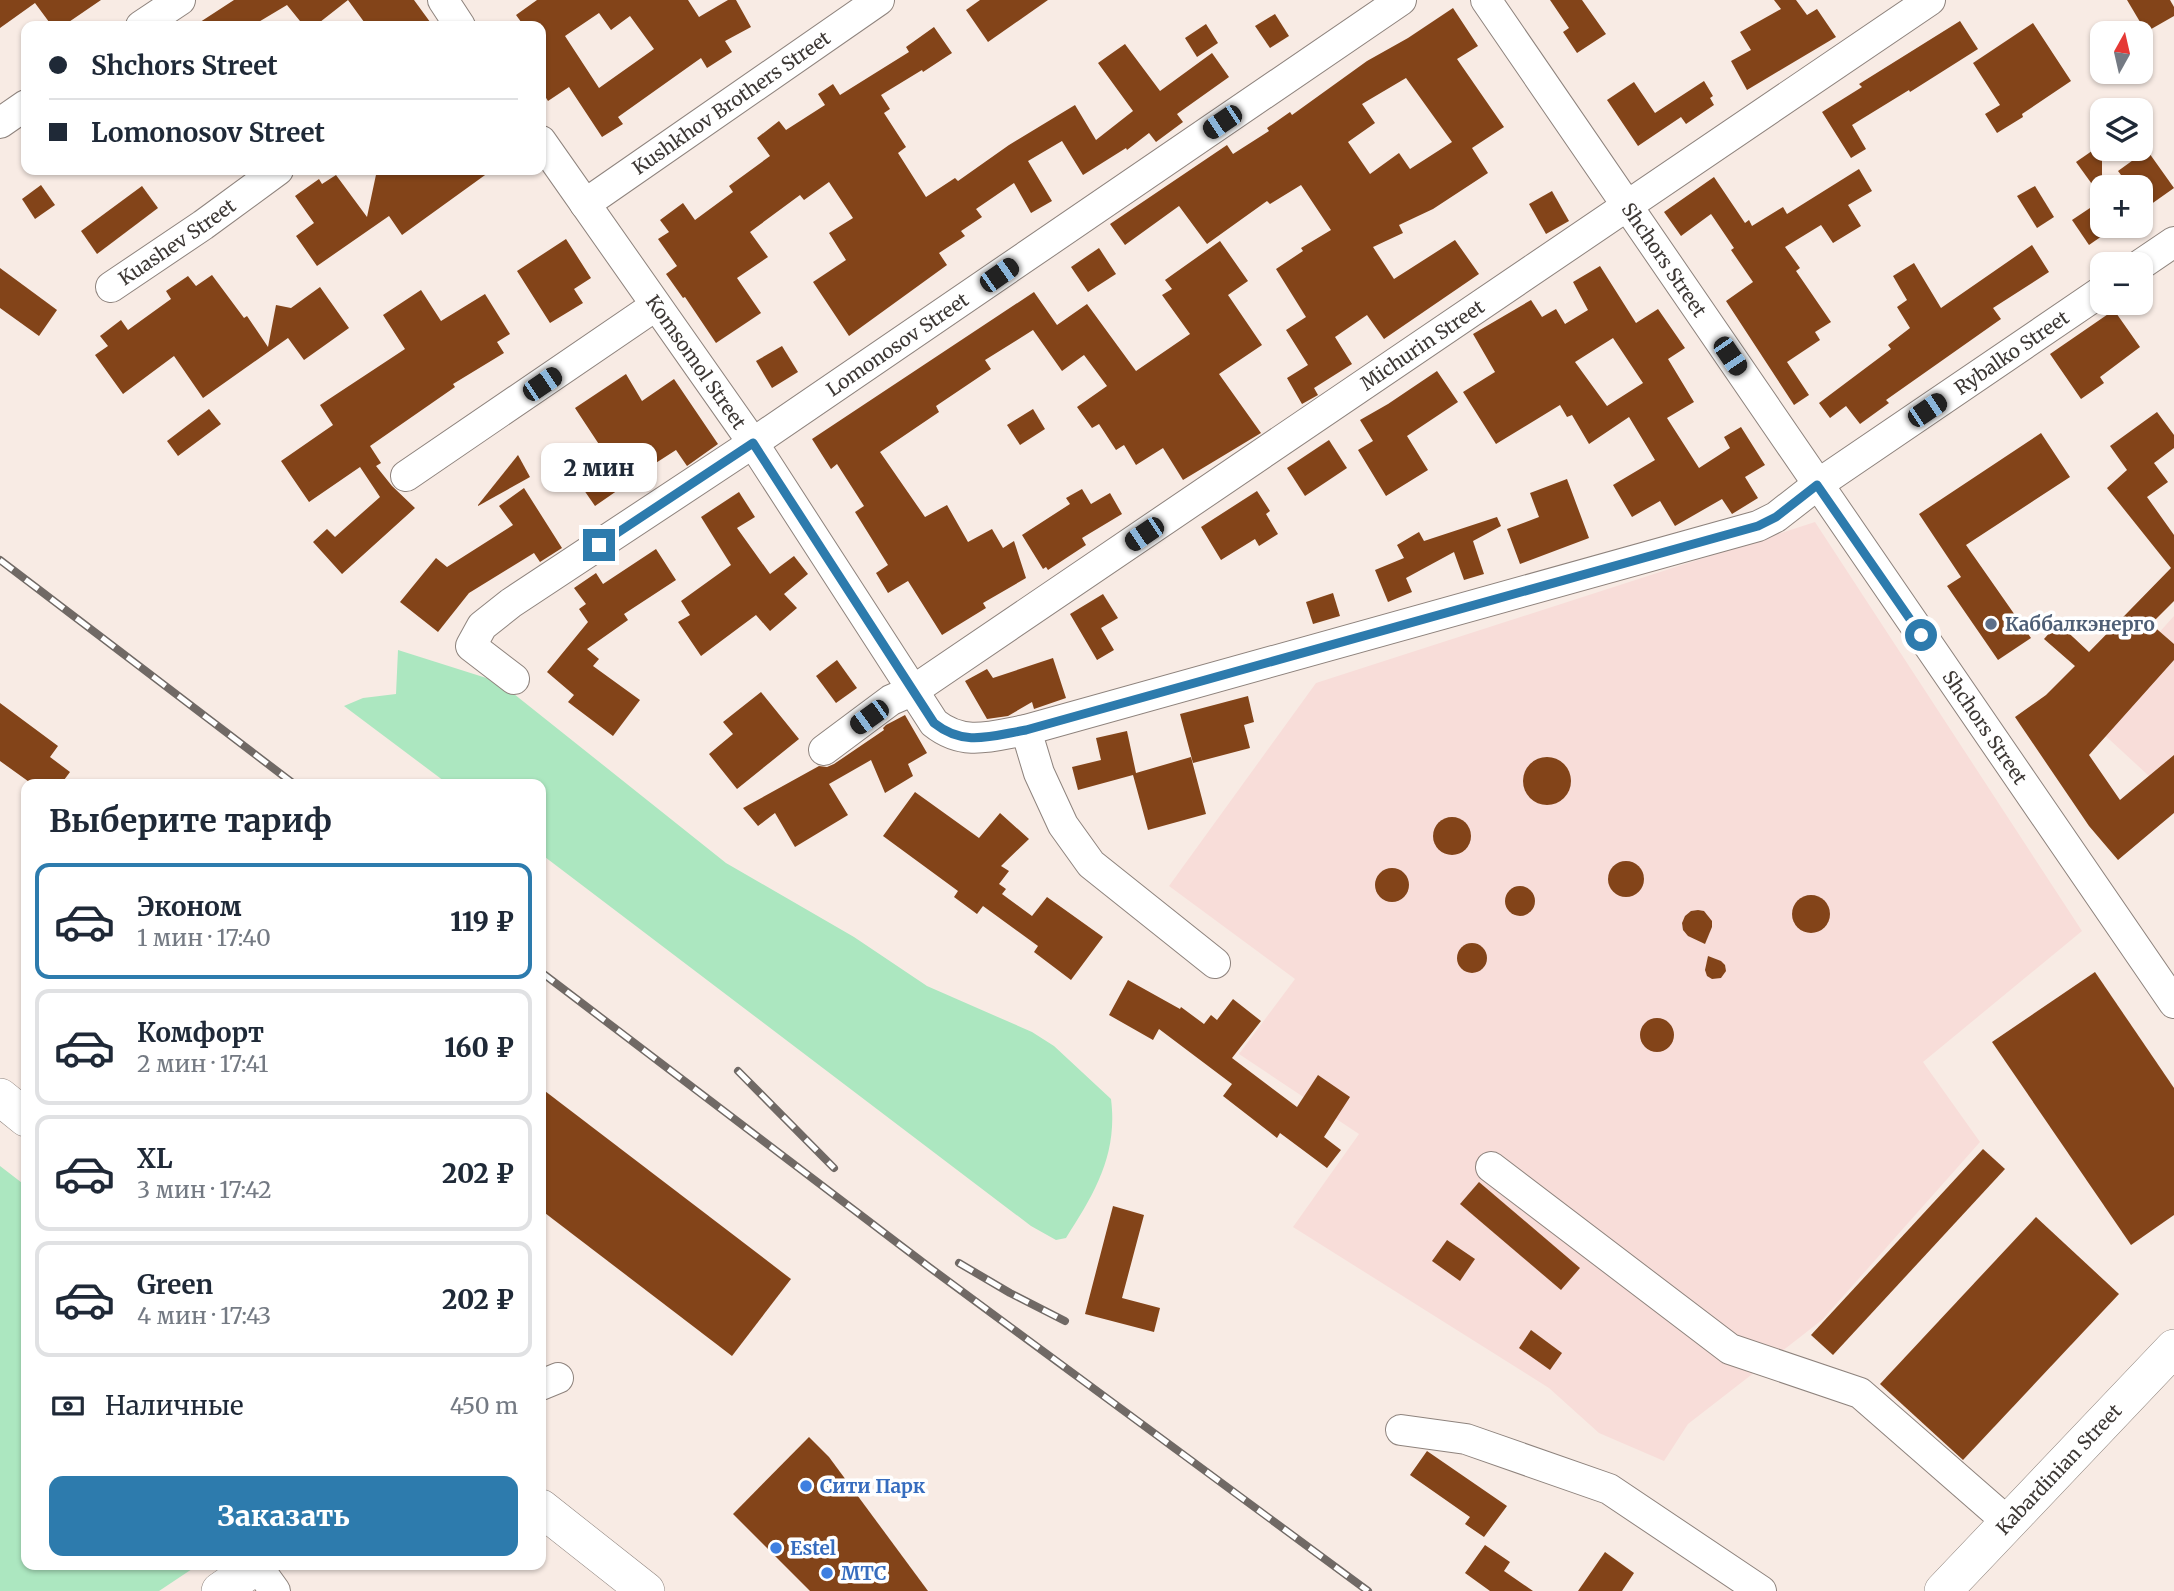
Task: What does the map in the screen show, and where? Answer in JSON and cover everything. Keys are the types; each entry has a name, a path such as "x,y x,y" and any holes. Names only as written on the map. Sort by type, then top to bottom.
{"main road":[{"path":"0,1097 21,1114"},
{"name":"Kabardinian Street","path":"1943,1591 2174,1348"},
{"path":"546,1512 646,1591"},
{"path":"220,1591 264,1574"}],"street":[{"path":"148,21 180,0"},
{"path":"443,0 457,21"},
{"name":"Kushkhov Brothers Street","path":"584,204 879,0"},
{"name":"Lomonosov Street","path":"514,680 471,646 482,626 511,603 753,443 1401,0"},
{"name":"Shchors Street","path":"1486,0 2174,1003"},
{"name":"Michurin Street","path":"824,750 891,700 914,690 1930,0"},
{"path":"0,123 21,108"},
{"name":"Komsomol Street","path":"546,148 753,443 914,690"},
{"name":"Kuashev Street","path":"111,286 203,225 271,175"},
{"path":"2153,256 2174,242"},
{"name":"Rybalko Street","path":"914,690 934,723 954,736 974,739 1026,730 1758,526 1776,517 1817,485 2090,299"},
{"path":"406,476 655,306"},
{"path":"1026,730 1039,773 1063,825 1091,864 1215,963"},
{"path":"1491,1167 1730,1349 1860,1393 2008,1523"},
{"path":"1401,1430 1466,1439 1609,1489 1762,1591"}],"shaded area":[{"path":"1815,522 2082,931 1923,1062 1980,1142 1822,1320 1688,1424 1664,1461 1599,1433 1549,1388 1293,1227 1359,1134 1239,1054 1295,979 1169,886 1316,683"},
{"path":"2174,616 2174,755 2149,776 2084,716"}],"green space":[{"path":"398,650 499,682 726,863 854,937 927,986 1032,1032 1054,1046 1111,1099 1111,1138 1102,1172 1066,1238 1056,1240 1031,1226 546,858 546,779 441,779 344,706 363,698 396,694"},
{"path":"0,1166 21,1182 21,1570 190,1570 159,1591 0,1591"}],"building":[{"path":"0,0 101,0 70,21 48,21 35,3 0,28"},
{"path":"234,0 348,0 321,21 300,21 287,5 260,21 202,21"},
{"path":"348,0 414,0 429,21 363,21"},
{"path":"537,0 688,0 699,17 728,0 736,0 751,27 725,41 732,52 707,68 701,58 618,117 623,124 602,137 569,87 548,101 546,21 520,21 516,15","holes":["599,13 611,30 630,16 654,49 599,88 565,36"]},
{"path":"980,0 1048,0 988,42 966,10"},
{"path":"1550,0 1582,0 1606,34 1577,53 1563,32 1569,28"},
{"path":"1774,0 1796,0 1807,15 1817,9 1836,37 1747,90 1731,61 1751,50 1740,32 1781,9"},
{"path":"2127,0 2170,0 2174,7 2174,16 2153,28 2153,21 2139,21"},
{"path":"1453,8 1478,46 1457,59 1504,127 1472,148 1488,173 1433,209 1399,225 1403,233 1373,247 1394,279 1455,240 1479,274 1384,339 1367,315 1335,337 1352,364 1314,388 1318,395 1302,404 1287,378 1308,365 1286,330 1306,317 1276,269 1303,251 1301,248 1331,230 1301,185 1270,204 1267,201 1207,244 1179,206 1125,245 1110,224 1227,145 1233,154 1269,131 1267,128 1290,112 1292,115 1367,61","holes":["1406,78 1452,142 1410,169 1399,153 1370,174 1348,142 1375,123 1362,104"]},
{"path":"1275,14 1289,36 1270,48 1255,26"},
{"path":"1960,21 1978,49 1852,125 1866,149 1851,158 1822,112 1862,87 1859,84"},
{"path":"2033,23 2071,81 1997,133 1985,114 2000,105 1973,63"},
{"path":"1206,24 1218,43 1197,57 1185,38"},
{"path":"934,27 952,53 881,95 890,109 884,113 906,147 898,153 926,197 955,178 958,181 1009,145 1075,105 1096,140 1133,111 1098,63 1125,44 1160,91 1212,53 1229,77 1177,114 1183,122 1156,142 1149,133 1127,150 1126,148 1083,175 1062,141 1028,161 1052,201 1031,213 1014,183 976,209 982,217 961,231 965,236 939,253 947,265 849,336 813,282 846,260 829,233 853,218 829,182 804,200 800,195 750,232 768,257 737,278 761,313 716,343 666,274 677,266 658,239 669,232 660,220 683,203 695,220 733,192 729,186 770,156 757,138 779,121 786,130 825,105 818,94 833,84 840,95 909,52 906,47"},
{"path":"1704,81 1713,96 1710,98 1714,105 1686,124 1681,117 1638,146 1607,100 1634,82 1655,113"},
{"path":"2090,152 2090,161 2102,161 2102,175 2090,175 2090,181 2076,162"},
{"path":"2153,158 2174,188 2153,203 2153,175 2121,175 2118,171 2132,161 2153,161"},
{"path":"1859,169 1872,191 1848,205 1861,226 1833,243 1821,225 1785,247 1800,268 1796,271 1831,322 1815,332 1820,340 1787,362 1809,395 1794,405 1726,301 1753,282 1731,250 1734,248 1711,214 1681,236 1664,212 1714,177 1745,223 1749,220 1752,226 1783,207 1787,214"},
{"path":"336,175 367,217 376,175 485,175 402,235 389,216 317,266 296,236 314,223 295,196 319,179 322,184"},
{"path":"41,185 55,205 35,219 22,199"},
{"path":"142,186 158,208 97,254 81,231"},
{"path":"2035,186 2054,217 2037,228 2017,196"},
{"path":"1552,191 1569,221 1546,234 1529,204"},
{"path":"2090,208 2090,238 2099,238 2089,245 2072,220"},
{"path":"566,239 591,278 574,289 583,303 550,323 517,271"},
{"path":"1220,241 1248,281 1228,295 1262,345 1219,374 1261,433 1183,480 1163,448 1136,465 1124,445 1116,450 1099,424 1092,428 1077,407 1107,386 1084,355 1062,371 1033,330 985,360 991,369 936,406 939,412 880,452 925,517 947,505 968,542 992,529 1003,548 1014,541 1026,578 983,603 986,608 942,635 908,581 888,593 876,573 888,565 855,512 864,506 837,464 831,469 812,439 1034,292 1057,325 1087,304 1136,371 1190,334 1162,295 1172,289 1165,280"},
{"path":"2032,245 2049,272 1993,308 2001,319 1886,400 1889,403 1860,424 1846,406 1830,418 1819,403 1891,349 1888,345 1910,328 1897,307 1907,300 1893,276 1914,263 1941,308"},
{"path":"1099,248 1116,274 1088,292 1071,267"},
{"path":"1600,266 1636,323 1658,309 1685,348 1668,359 1694,402 1667,418 1699,468 1730,448 1724,437 1741,427 1765,465 1745,477 1758,498 1732,514 1722,499 1675,526 1660,501 1632,517 1613,485 1655,460 1629,417 1589,444 1572,415 1567,417 1560,405 1496,444 1463,392 1495,372 1473,334 1531,300 1542,317 1556,309 1565,324 1588,310 1573,282","holes":["1613,338 1643,383 1607,406 1575,362"]},
{"path":"0,268 57,310 39,336 0,308"},
{"path":"212,275 244,318 247,316 268,347 276,305 291,308 320,287 349,328 304,360 288,338 203,398 174,356 123,394 95,355 108,346 100,336 121,320 128,330 171,299 166,291 188,276 196,286"},
{"path":"421,290 441,321 485,294 510,334 497,342 504,353 453,384 455,387 370,446 381,463 376,466 415,508 342,574 313,542 327,529 335,537 380,497 360,467 309,502 281,461 333,425 320,405 405,349 383,315"},
{"path":"2107,315 2118,315 2140,347 2100,377 2104,383 2081,399 2050,354"},
{"path":"782,346 798,372 772,388 756,361"},
{"path":"1437,371 1458,402 1407,436 1428,470 1386,496 1358,450 1373,441 1360,420"},
{"path":"626,374 642,401 674,379 718,444 687,466 676,450 620,486 621,488 595,506 577,480 608,458 575,408"},
{"path":"209,409 221,424 178,456 167,441"},
{"path":"1033,409 1045,429 1020,445 1007,425"},
{"path":"2157,412 2174,435 2174,448 2154,463 2168,482 2147,497 2174,535 2174,601 2151,624 2174,644 2174,660 2089,755 2120,800 2174,755 2174,813 2118,860 2089,826 2015,717 2046,695 2075,666 2044,639 2058,623 2089,652 2171,568 2107,488 2127,470 2110,446"},
{"path":"2041,433 2070,477 1966,545 2031,638 1998,660 1947,586 1961,577 1919,514"},
{"path":"1329,440 1347,468 1305,496 1287,468"},
{"path":"518,455 530,477 478,506 478,505"},
{"path":"1567,479 1589,538 1520,564 1507,529 1539,517 1530,493"},
{"path":"524,488 562,548 540,562 534,553 469,593 438,632 400,602 436,558 447,567 513,525 499,506"},
{"path":"1082,489 1091,504 1110,493 1122,514 1082,538 1086,545 1048,570 1046,567 1043,569 1022,535 1070,504 1066,498"},
{"path":"1257,491 1270,511 1266,514 1278,534 1259,546 1255,539 1221,560 1201,527"},
{"path":"739,492 755,517 737,528 770,574 794,556 808,574 784,594 797,608 770,631 756,615 701,656 678,622 690,615 681,601 731,565 701,517"},
{"path":"1497,517 1501,526 1473,541 1484,574 1464,580 1454,552 1406,578 1412,592 1388,602 1375,570 1404,558 1397,545 1419,532 1424,541"},
{"path":"656,549 676,580 624,614 628,620 587,649 599,659 593,666 640,700 613,736 568,702 574,695 547,672 588,622 579,609 586,604 574,588 596,573 603,584"},
{"path":"1333,593 1340,616 1313,624 1306,602"},
{"path":"1103,594 1118,618 1101,628 1114,650 1097,660 1070,614"},
{"path":"1053,658 1066,698 1034,709 1032,702 1008,716 987,719 965,681 987,669 993,678"},
{"path":"837,660 857,688 836,703 816,676"},
{"path":"761,692 799,739 737,789 709,754 733,734 723,722"},
{"path":"1248,696 1254,722 1244,725 1250,748 1193,763 1180,714"},
{"path":"0,703 58,746 50,757 70,772 65,779 25,779 0,761"},
{"path":"905,715 927,753 908,764 913,776 885,793 871,760 829,784 848,815 795,847 775,813 758,826 743,808 819,766 834,764 884,730 886,725"},
{"path":"1127,731 1136,773 1191,757 1206,814 1148,830 1133,775 1078,790 1072,767 1101,760 1096,738"},
{"path":"1547,757 1564,764 1571,781 1564,798 1547,805 1530,798 1523,781 1530,764"},
{"path":"915,792 979,838 1000,813 1029,839 1001,866 1009,871 999,884 1006,889 1002,894 1032,916 1047,897 1103,937 1071,980 1034,952 1038,946 983,906 977,914 954,897 958,891 883,836"},
{"path":"1452,817 1465,823 1471,836 1465,849 1452,855 1439,849 1433,836 1439,823"},
{"path":"1626,861 1639,866 1644,879 1639,892 1626,897 1613,892 1608,879 1613,866"},
{"path":"1392,868 1404,873 1409,885 1404,897 1392,902 1380,897 1375,885 1380,873"},
{"path":"1520,886 1531,890 1535,901 1531,912 1520,916 1509,912 1505,901 1509,890"},
{"path":"1811,895 1825,900 1830,914 1825,928 1811,933 1797,928 1792,914 1797,900"},
{"path":"1698,910 1704,911 1712,921 1705,944 1688,936 1683,930 1685,916"},
{"path":"1472,943 1483,947 1487,958 1483,969 1472,973 1461,969 1457,958 1461,947"},
{"path":"1708,956 1725,965 1726,971 1721,978 1712,979 1707,976 1705,970"},
{"path":"2095,972 2174,1088 2174,1215 2131,1245 1992,1042"},
{"path":"1128,980 1180,1009 1181,1007 1204,1024 1211,1015 1217,1020 1233,999 1261,1021 1232,1058 1297,1107 1318,1075 1350,1097 1324,1137 1341,1150 1327,1168 1280,1133 1277,1138 1223,1096 1232,1084 1159,1029 1153,1040 1109,1015"},
{"path":"1657,1018 1669,1023 1674,1035 1669,1047 1657,1052 1645,1047 1640,1035 1645,1023"},
{"path":"546,1092 791,1279 732,1356 546,1214"},
{"path":"1983,1149 2005,1169 1833,1355 1811,1335"},
{"path":"1479,1182 1580,1268 1561,1290 1460,1204"},
{"path":"1113,1206 1144,1215 1122,1298 1160,1308 1154,1332 1085,1314"},
{"path":"2036,1217 2119,1294 1963,1460 1880,1384"},
{"path":"1447,1240 1475,1259 1460,1281 1432,1261"},
{"path":"1531,1330 1562,1353 1550,1370 1519,1348"},
{"name":"Сити Парк","path":"809,1437 829,1457 928,1591 810,1591 733,1514"},
{"path":"1427,1451 1507,1506 1484,1537 1465,1524 1470,1517 1410,1475"},
{"path":"1485,1545 1510,1562 1504,1571 1533,1591 1490,1591 1465,1573"},
{"path":"1605,1552 1634,1573 1622,1591 1578,1591"}],"railway":[{"path":"0,560 287,779"},
{"path":"546,976 929,1267 1368,1591"},
{"path":"738,1071 834,1168"},
{"path":"959,1263 1065,1321"}],"place":[{"name":"Каббалкэнерго","path":"1991,624"},
{"name":"Сити Парк","path":"806,1486"},
{"name":"Estel","path":"776,1548"},
{"name":"МТС","path":"827,1573"}],"route":[{"path":"599,545 753,443 934,723 954,736 974,739 1026,730 1758,526 1776,517 1817,485 1921,635"}]}
